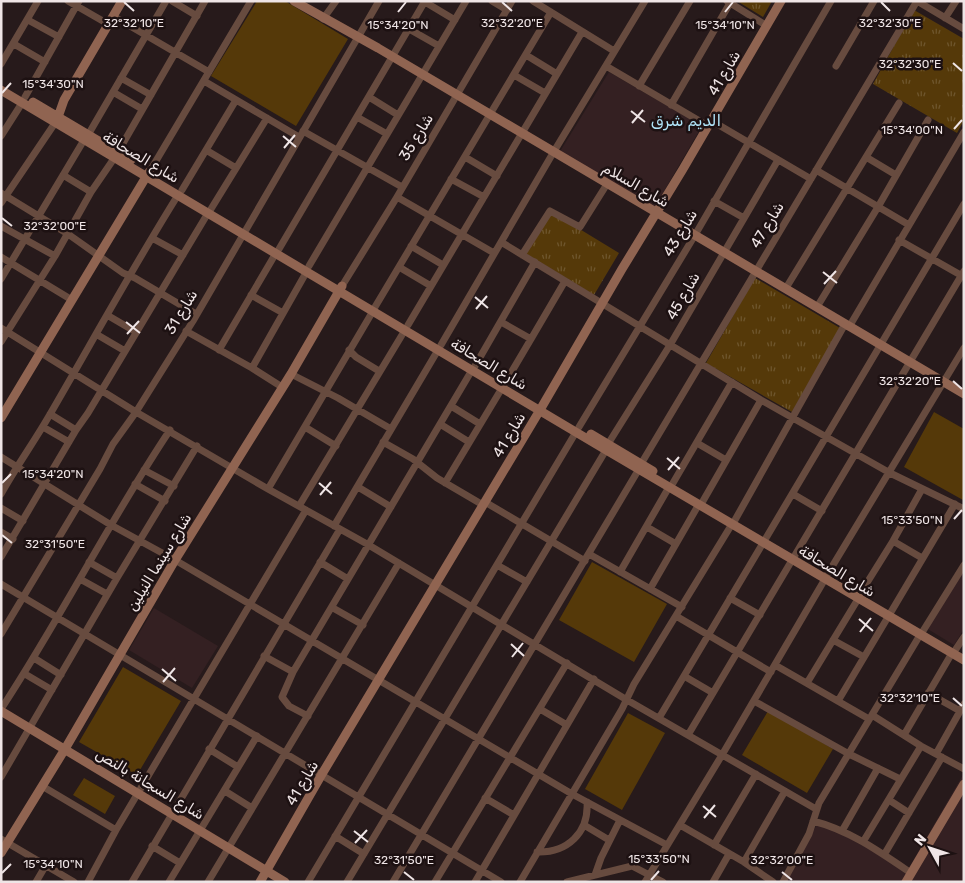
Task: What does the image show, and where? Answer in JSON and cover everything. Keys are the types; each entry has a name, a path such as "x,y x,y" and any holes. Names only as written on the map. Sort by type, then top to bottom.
{"street":[{"path":"1,64 38,1"},
{"path":"68,1 146,35 209,72"},
{"path":"1,203 3,195 57,120 64,100 122,1"},
{"path":"1,279 166,1"},
{"path":"172,1 197,16"},
{"path":"1,418 99,257 250,1"},
{"name":"شارع السلام","path":"294,1 964,394"},
{"path":"323,19 336,1"},
{"name":"شارع 31","path":"1,634 100,469 112,444 136,412 186,331 379,1"},
{"path":"252,368 282,313 466,1"},
{"path":"492,1 507,10"},
{"name":"شارع 35","path":"340,288 397,197 512,1"},
{"path":"533,1 614,51"},
{"path":"132,882 320,562 358,487 391,429 553,153 645,1"},
{"path":"639,86 690,1"},
{"name":"شارع 41","path":"260,882 322,774 542,408 782,1"},
{"name":"شارع 43","path":"308,882 414,701 498,565 695,235 831,1"},
{"path":"836,66 874,1"},
{"path":"917,1 964,29"},
{"name":"شارع 47","path":"393,882 917,1"},
{"path":"945,18 956,1"},
{"path":"1,342 4,330 40,281 204,2"},
{"path":"218,350 425,2 455,20"},
{"path":"671,104 728,2 767,26"},
{"path":"1,136 24,100 78,4"},
{"path":"268,489 551,12"},
{"path":"28,20 59,38"},
{"path":"409,29 439,46"},
{"path":"299,506 582,32"},
{"path":"14,44 45,62"},
{"path":"526,55 557,74"},
{"path":"606,66 671,104 749,143 810,179"},
{"path":"514,75 545,94"},
{"path":"121,78 151,95"},
{"path":"204,81 267,118 337,150 402,187"},
{"name":"شارع الصحافة","path":"1,84 57,120 374,309 859,597 957,652 964,660"},
{"name":"شارع الصحافة","path":"1,90 24,100"},
{"path":"113,92 142,109"},
{"path":"369,97 398,115"},
{"path":"1,494 16,467 43,427 152,238 236,100"},
{"path":"786,288 899,103"},
{"path":"357,116 387,134"},
{"path":"1,557 46,484 76,430 267,118"},
{"path":"817,307 928,120"},
{"path":"520,882 627,700 634,684 734,522 792,417 964,132"},
{"path":"206,150 236,168"},
{"path":"866,156 896,175"},
{"path":"465,157 497,176"},
{"name":"شارع 45","path":"347,882 670,345 778,160"},
{"path":"816,170 909,225"},
{"path":"63,175 91,192"},
{"path":"452,179 484,197"},
{"path":"522,255 550,211 580,227 608,184"},
{"path":"3,195 68,234 99,257 196,314"},
{"path":"397,197 494,254"},
{"path":"714,201 744,218"},
{"path":"659,718 964,204"},
{"path":"1,226 55,256"},
{"path":"152,238 183,255"},
{"path":"688,735 909,362 963,275 899,240"},
{"path":"501,242 761,400 890,473 964,509"},
{"path":"411,246 444,265"},
{"path":"1,257 72,300"},
{"path":"308,716 289,706 282,697 293,672 333,608 348,579 535,262"},
{"path":"398,267 431,286"},
{"path":"445,483 565,281"},
{"name":"شارع سينما النيلين","path":"1,853 5,840 65,749 175,560 291,374 340,288"},
{"path":"251,295 282,313"},
{"path":"107,315 136,332"},
{"path":"501,322 531,339"},
{"path":"4,330 136,412 369,545 627,700 816,809"},
{"path":"186,331 282,387"},
{"path":"96,334 125,351"},
{"path":"646,882 964,348"},
{"path":"349,350 356,357 380,371"},
{"path":"291,374 391,429"},
{"path":"620,572 732,382"},
{"path":"650,589 761,400"},
{"path":"451,406 480,424"},
{"path":"50,414 76,430"},
{"path":"440,424 469,442"},
{"path":"43,427 69,442"},
{"path":"305,427 336,446"},
{"path":"1,710 34,658 135,484 170,430"},
{"path":"384,442 417,462 445,483 522,523 585,560"},
{"path":"697,443 726,460"},
{"path":"1,777 4,765 30,728 107,594 197,446"},
{"path":"1,457 111,525 175,560 572,794 667,845"},
{"path":"144,470 174,486"},
{"path":"135,484 164,501"},
{"path":"358,487 391,507"},
{"path":"807,683 893,541 922,489"},
{"path":"793,494 822,511"},
{"path":"838,700 955,504"},
{"path":"1,508 23,521"},
{"path":"88,882 138,792 306,510"},
{"path":"647,527 676,544"},
{"path":"1,532 13,539"},
{"path":"893,541 922,558"},
{"path":"589,554 682,607"},
{"path":"90,562 117,578"},
{"path":"320,562 348,579"},
{"path":"208,882 399,563"},
{"path":"498,565 527,582"},
{"path":"783,882 806,840 816,809 826,789 963,569"},
{"path":"80,579 107,594"},
{"path":"1,584 501,882"},
{"path":"730,598 760,615"},
{"path":"333,608 363,624"},
{"path":"676,616 738,652 807,683 964,768"},
{"path":"904,734 928,693 957,652 964,636"},
{"path":"834,640 864,657"},
{"path":"264,656 293,672"},
{"path":"34,658 60,675"},
{"path":"435,882 567,663"},
{"path":"24,674 52,690"},
{"path":"684,676 713,693"},
{"path":"475,882 594,679"},
{"path":"928,693 960,711"},
{"path":"754,701 849,754 900,779"},
{"path":"884,854 909,813 964,704"},
{"path":"540,709 567,725"},
{"name":"شارع السجانة بالنص","path":"1,710 285,882"},
{"path":"169,882 225,791 256,736"},
{"path":"863,842 921,746"},
{"path":"209,749 238,767"},
{"path":"842,831 878,768"},
{"path":"714,845 756,774"},
{"path":"906,882 964,784"},
{"path":"42,786 116,830"},
{"path":"225,791 252,808"},
{"path":"744,862 785,791"},
{"path":"485,798 514,815"},
{"path":"888,800 909,813"},
{"path":"537,852 550,853 560,850 577,837 587,814 587,802"},
{"path":"592,878 620,820"},
{"path":"813,821 842,831 863,842 911,873"},
{"path":"584,824 609,840"},
{"path":"680,825 744,862 773,882"},
{"path":"335,836 364,854"},
{"path":"5,840 74,882"},
{"path":"152,846 180,863"},
{"path":"712,882 729,854"},
{"path":"36,882 46,865"},
{"path":"567,882 592,878 628,866 637,867 663,882"}],"shaded area":[{"path":"609,72 702,126 653,210 559,153"},
{"path":"960,573 964,575 964,629 954,645 926,628"},
{"path":"154,608 218,646 192,688 129,650"},
{"path":"964,773 964,882 784,882 819,821 907,871"}],"green space":[{"path":"257,1 285,1 348,39 296,126 211,76"},
{"path":"737,1 772,1 763,17"},
{"path":"914,10 964,39 964,120 957,133 873,84"},
{"path":"550,211 619,253 594,295 525,253"},
{"path":"755,278 840,328 792,412 706,363"},
{"path":"934,412 964,429 963,500 904,467"},
{"path":"592,562 667,604 634,662 559,620"},
{"path":"123,667 181,701 137,775 79,742"},
{"path":"768,711 833,749 807,793 742,755"},
{"path":"628,713 665,733 622,810 585,789"},
{"path":"84,778 115,796 105,814 73,795"}],"district":[{"name":"الديم شرق","path":"686,120"}]}
